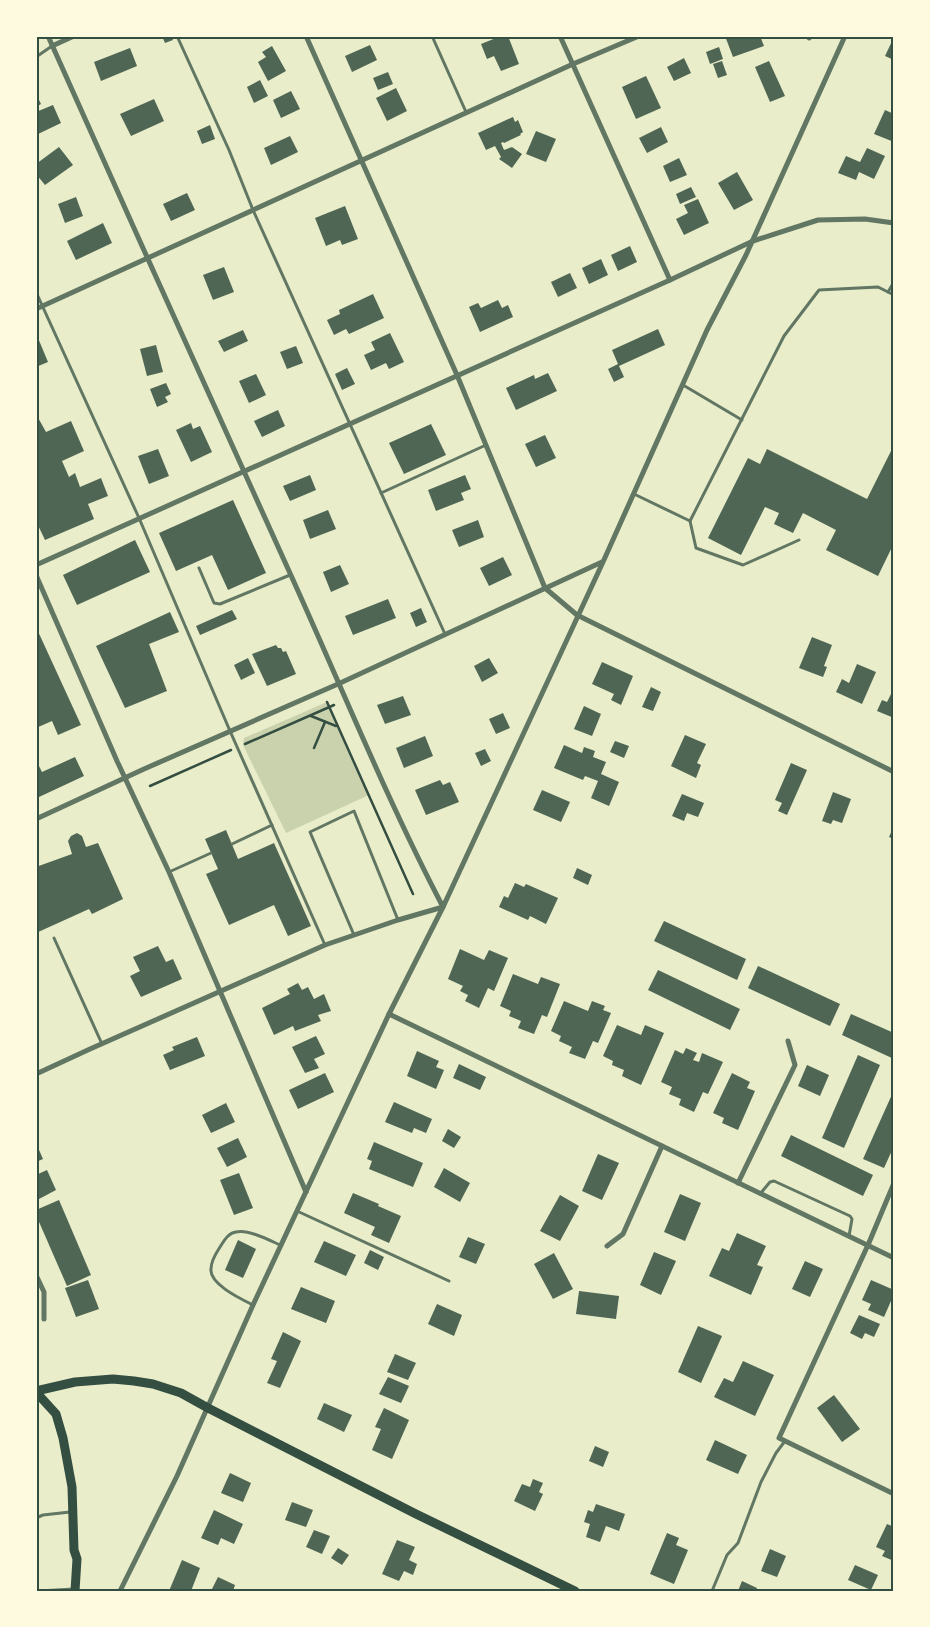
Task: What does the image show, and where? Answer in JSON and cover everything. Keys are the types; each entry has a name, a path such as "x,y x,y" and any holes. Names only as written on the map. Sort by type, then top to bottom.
{"main road":[{"path":"75,1590 77,1559 74,1550 72,1487 67,1458 56,1414 36,1391 75,1382 113,1379 153,1384 181,1392 208,1408 416,1514 575,1591"}],"street":[{"path":"48,36 146,259 291,575 338,684 422,868 443,907"},
{"path":"52,46 74,36"},
{"path":"306,36 457,375 545,588 577,615 894,772"},
{"path":"560,36 670,280"},
{"path":"36,309 573,64 639,36"},
{"path":"120,1591 177,1476 253,1305 389,1014 443,907 845,36"},
{"path":"36,565 670,280 752,241 818,220 865,220 894,223"},
{"path":"36,818 338,684 603,562"},
{"path":"36,575 125,778 169,872 306,1192"},
{"path":"36,1074 325,946 398,920 443,907"},
{"path":"389,1014 894,1258"},
{"path":"738,1183 795,1065 788,1041"},
{"path":"607,1246 623,1234 662,1146"},
{"path":"894,1183 868,1245 779,1438 894,1494"},
{"path":"36,1275 44,1292 44,1319"}],"lane":[{"path":"177,36 229,150 253,210 445,634"},
{"path":"432,36 466,113"},
{"path":"36,57 52,46"},
{"path":"888,292 894,282"},
{"path":"799,540 743,565 696,548 690,521 784,336 819,290 878,287 894,295"},
{"path":"36,292 139,518 325,946"},
{"path":"683,385 742,420"},
{"path":"381,493 486,445"},
{"path":"634,494 690,521"},
{"path":"198,568 214,603 220,604 291,575"},
{"path":"354,935 310,832 354,811 398,920"},
{"path":"232,844 272,825"},
{"path":"169,872 211,853"},
{"path":"54,938 102,1044"},
{"path":"760,1194 770,1182 774,1181 850,1216 852,1223 849,1236"},
{"path":"297,1211 449,1281"},
{"path":"253,1305 230,1293 213,1278 210,1269 216,1253 226,1238 235,1232 246,1232 281,1245"},
{"path":"712,1591 727,1555 738,1543 761,1482 776,1453 785,1441"},
{"path":"36,1518 43,1515 74,1512"},
{"path":"39,1591 75,1590"}],"path":[{"path":"326,702 414,894"},
{"path":"310,716 338,726"},
{"path":"314,748 325,722"}],"green space":[{"path":"327,702 369,795 286,833 243,745 244,738"}],"building":[{"path":"162,36 172,36 173,40 165,43"},
{"path":"501,36 508,36 519,64 501,71 494,56 487,59 481,44"},
{"path":"725,36 760,36 764,46 733,57"},
{"path":"894,37 894,60 885,56"},
{"path":"370,45 377,60 352,72 345,56"},
{"path":"272,46 286,71 268,81 258,62 266,57 262,52"},
{"path":"719,47 723,59 710,64 706,52"},
{"path":"130,48 137,66 101,81 94,62"},
{"path":"684,58 691,73 674,81 667,67"},
{"path":"722,61 727,75 718,78 713,64"},
{"path":"769,61 785,96 770,102 755,67"},
{"path":"388,72 393,84 378,90 373,78"},
{"path":"646,76 661,108 636,119 622,87"},
{"path":"260,80 268,96 254,103 247,87"},
{"path":"396,88 407,111 387,121 376,98"},
{"path":"291,91 300,109 281,118 273,100"},
{"path":"36,94 41,104 36,107"},
{"path":"154,99 164,121 131,136 120,114"},
{"path":"53,105 61,123 36,135 36,112"},
{"path":"885,110 894,114 894,142 874,134"},
{"path":"513,117 515,122 518,120 523,132 521,135 501,143 504,150 512,147 522,154 512,168 499,159 501,157 495,146 486,150 478,133"},
{"path":"210,125 215,139 202,144 197,131"},
{"path":"661,127 668,142 647,153 639,138"},
{"path":"536,131 556,139 546,162 526,154"},
{"path":"290,136 298,152 271,165 264,148"},
{"path":"59,147 73,165 45,185 36,174 36,164"},
{"path":"867,148 885,156 874,179 859,172 856,180 838,173 846,156 860,162"},
{"path":"679,158 687,175 670,182 663,166"},
{"path":"737,172 753,200 734,210 718,183"},
{"path":"691,187 696,197 680,204 676,194"},
{"path":"187,193 195,210 171,221 163,204"},
{"path":"76,197 83,216 65,223 58,204"},
{"path":"698,199 709,223 684,235 676,219 688,213 684,205"},
{"path":"345,206 358,239 342,245 340,240 326,246 315,218"},
{"path":"103,223 112,243 76,260 67,241"},
{"path":"630,246 637,262 618,271 611,255"},
{"path":"601,259 608,275 589,284 582,268"},
{"path":"224,267 234,292 213,300 203,275"},
{"path":"570,273 577,288 558,297 551,282"},
{"path":"373,294 384,318 349,334 346,329 334,335 327,320 340,314 339,310"},
{"path":"498,300 502,308 508,305 513,317 480,332 469,307 478,303 481,308"},
{"path":"658,329 665,345 619,366 624,377 614,382 608,369 618,364 612,350"},
{"path":"243,330 248,341 224,352 218,341"},
{"path":"390,333 404,362 389,369 386,363 371,370 364,355 375,350 371,342"},
{"path":"36,338 38,338 48,362 36,367"},
{"path":"156,345 163,372 147,376 140,349"},
{"path":"296,346 303,363 287,369 280,352"},
{"path":"347,368 355,384 342,390 335,374"},
{"path":"548,373 557,391 516,410 506,388 534,375 535,379"},
{"path":"256,374 266,395 249,403 239,381"},
{"path":"166,383 171,394 165,397 168,402 157,407 150,389"},
{"path":"278,410 285,426 262,437 254,421"},
{"path":"36,414 46,432 71,421 84,451 62,461 69,477 75,473 80,487 101,478 108,496 88,504 94,519 45,540 36,521"},
{"path":"191,423 193,429 200,426 212,452 191,462 176,430"},
{"path":"431,424 446,455 404,474 389,443"},
{"path":"545,435 556,458 536,467 525,444"},
{"path":"894,445 894,543 878,576 826,550 836,530 803,513 793,533 774,524 779,513 765,507 741,555 708,538 748,458 760,464 767,449 867,499"},
{"path":"158,449 169,476 149,484 138,456"},
{"path":"310,475 316,490 290,501 283,486"},
{"path":"465,475 471,489 461,493 464,500 436,511 428,490"},
{"path":"233,500 266,573 228,590 212,555 176,571 159,533"},
{"path":"328,510 336,529 310,539 303,520"},
{"path":"478,520 484,537 459,547 452,530"},
{"path":"135,540 150,572 77,605 63,575"},
{"path":"503,557 512,575 489,586 480,568"},
{"path":"340,565 349,584 331,592 323,572"},
{"path":"388,599 396,618 353,635 345,616"},
{"path":"421,608 427,622 416,627 410,613"},
{"path":"232,610 237,619 200,635 196,626"},
{"path":"170,612 179,632 149,644 167,691 125,708 96,646"},
{"path":"36,627 81,725 58,735 52,721 36,728"},
{"path":"812,637 832,645 824,666 827,667 823,677 799,668"},
{"path":"276,645 283,652 286,651 296,674 267,686 252,654"},
{"path":"248,658 255,673 241,680 234,665"},
{"path":"489,658 498,673 482,682 474,666"},
{"path":"602,662 633,676 621,705 611,700 614,694 592,684"},
{"path":"857,664 876,672 862,704 836,692 842,679 849,683"},
{"path":"651,687 661,692 653,711 642,707"},
{"path":"894,688 894,718 877,711 882,700 887,702"},
{"path":"403,696 411,715 385,724 377,705"},
{"path":"584,706 601,714 592,736 574,729"},
{"path":"503,713 510,728 496,734 489,719"},
{"path":"685,735 706,744 697,763 701,765 696,778 671,766"},
{"path":"425,736 433,756 404,768 396,748"},
{"path":"615,741 629,746 624,758 610,752"},
{"path":"564,745 582,753 584,747 595,751 593,757 606,762 601,774 619,782 609,806 591,798 598,781 585,776 583,780 554,768"},
{"path":"485,749 491,761 481,766 475,753"},
{"path":"75,757 84,776 39,797 36,791 36,760 42,772"},
{"path":"791,763 807,770 787,815 778,811 782,803 775,800"},
{"path":"440,780 443,785 450,782 459,802 426,815 415,790"},
{"path":"542,790 570,802 561,822 533,810"},
{"path":"833,792 851,799 842,823 833,820 831,824 822,821"},
{"path":"682,794 704,803 698,817 687,813 684,821 672,816"},
{"path":"894,826 894,839 889,837"},
{"path":"226,830 238,859 274,843 311,926 288,936 274,905 229,925 206,874 218,869 205,839"},
{"path":"77,833 82,836 86,847 98,843 123,899 92,914 89,909 36,933 36,867 72,854 68,841 71,836"},
{"path":"577,868 592,875 588,885 573,878"},
{"path":"515,883 524,887 526,884 558,898 546,924 530,916 528,920 499,907 504,896 508,898"},
{"path":"664,921 746,959 737,980 654,941"},
{"path":"158,946 166,962 173,959 182,979 141,997 130,976 140,971 133,957"},
{"path":"460,949 484,960 489,950 508,958 494,991 488,988 479,1008 465,1001 468,995 460,991 463,986 448,979"},
{"path":"758,966 840,1004 830,1026 748,988"},
{"path":"658,970 740,1009 730,1030 648,990"},
{"path":"513,974 538,984 541,977 560,984 547,1017 542,1015 534,1034 518,1028 521,1021 509,1016 511,1011 500,1006"},
{"path":"298,983 302,990 308,987 314,999 324,994 331,1011 318,1015 321,1021 295,1031 293,1026 274,1035 262,1008 290,994 287,989"},
{"path":"564,1001 588,1011 592,1001 605,1006 603,1010 611,1013 598,1043 593,1041 585,1059 569,1053 572,1047 559,1041 561,1036 551,1031"},
{"path":"851,1014 894,1033 894,1059 842,1035"},
{"path":"617,1025 641,1035 645,1025 664,1033 641,1085 622,1076 624,1070 612,1065 613,1061 603,1056"},
{"path":"316,1036 325,1054 314,1059 319,1068 305,1073 292,1047"},
{"path":"197,1037 205,1056 170,1070 163,1055 174,1050 172,1047"},
{"path":"686,1048 697,1053 693,1060 699,1062 702,1053 723,1062 708,1094 703,1092 694,1112 679,1105 681,1099 669,1094 672,1087 661,1082 675,1050 683,1054"},
{"path":"417,1051 439,1061 436,1067 444,1070 436,1089 407,1076"},
{"path":"858,1055 880,1065 844,1148 822,1138"},
{"path":"459,1064 486,1077 480,1090 453,1078"},
{"path":"807,1065 829,1075 820,1096 798,1086"},
{"path":"325,1073 334,1092 298,1109 289,1090"},
{"path":"732,1073 750,1082 747,1088 755,1091 738,1130 722,1123 724,1118 713,1113"},
{"path":"894,1090 894,1146 884,1168 863,1159"},
{"path":"394,1102 432,1119 426,1133 414,1128 412,1133 385,1122"},
{"path":"226,1103 235,1122 211,1133 202,1115"},
{"path":"448,1129 461,1137 454,1148 442,1141"},
{"path":"791,1135 873,1175 863,1196 781,1156"},
{"path":"238,1138 247,1157 227,1167 217,1148"},
{"path":"374,1142 423,1163 413,1187 369,1169 372,1161 367,1159"},
{"path":"36,1143 43,1159 36,1162"},
{"path":"598,1154 619,1163 602,1200 582,1191"},
{"path":"444,1168 470,1183 460,1202 434,1187"},
{"path":"47,1170 56,1190 39,1199 36,1193 36,1175"},
{"path":"239,1173 253,1208 234,1215 220,1180"},
{"path":"353,1193 401,1216 389,1243 371,1235 375,1227 344,1213"},
{"path":"680,1194 701,1203 685,1241 664,1232"},
{"path":"560,1195 579,1206 560,1241 540,1231"},
{"path":"59,1200 91,1275 67,1286 36,1215 36,1210"},
{"path":"737,1233 766,1246 757,1265 763,1267 751,1295 709,1276 722,1248 729,1251"},
{"path":"468,1237 485,1244 476,1264 459,1257"},
{"path":"238,1240 256,1249 243,1278 225,1270"},
{"path":"324,1241 356,1255 346,1276 314,1262"},
{"path":"370,1250 384,1257 378,1270 364,1263"},
{"path":"654,1252 676,1261 661,1295 640,1285"},
{"path":"554,1253 573,1289 553,1299 534,1264"},
{"path":"805,1261 823,1269 810,1297 792,1289"},
{"path":"88,1280 99,1309 76,1317 65,1288"},
{"path":"871,1280 894,1290 884,1317 868,1310 871,1304 862,1300"},
{"path":"301,1287 335,1301 326,1323 291,1309"},
{"path":"579,1291 619,1296 616,1319 576,1314"},
{"path":"437,1304 462,1315 454,1336 428,1324"},
{"path":"859,1315 880,1324 874,1337 865,1333 862,1339 850,1333"},
{"path":"698,1326 722,1336 701,1383 678,1372"},
{"path":"283,1332 301,1341 280,1388 267,1383 277,1361 271,1359"},
{"path":"395,1354 416,1363 408,1380 387,1372"},
{"path":"743,1361 774,1375 755,1416 714,1397 724,1378 733,1382"},
{"path":"388,1377 409,1386 401,1403 379,1394"},
{"path":"834,1395 860,1429 842,1442 817,1408"},
{"path":"324,1403 352,1415 344,1432 317,1419"},
{"path":"384,1408 409,1420 392,1459 372,1450 381,1429 375,1427"},
{"path":"715,1440 747,1455 738,1474 706,1460"},
{"path":"595,1446 609,1452 603,1467 589,1461"},
{"path":"230,1473 251,1483 243,1502 221,1493"},
{"path":"533,1479 543,1483 539,1492 543,1494 535,1511 514,1501 522,1484 530,1487"},
{"path":"292,1502 313,1510 306,1527 285,1520"},
{"path":"596,1504 625,1514 619,1531 606,1526 600,1542 586,1537 590,1524 584,1522 588,1510 593,1512"},
{"path":"214,1510 243,1524 234,1544 221,1538 218,1545 201,1538"},
{"path":"887,1524 894,1527 894,1561 882,1556 885,1551 876,1547"},
{"path":"314,1530 330,1536 322,1554 306,1547"},
{"path":"667,1533 679,1538 676,1545 688,1550 674,1584 650,1574"},
{"path":"397,1540 415,1547 409,1560 417,1564 413,1575 404,1571 399,1581 382,1574"},
{"path":"338,1548 349,1555 342,1565 331,1558"},
{"path":"770,1549 786,1556 777,1577 761,1571"},
{"path":"182,1560 200,1568 191,1591 169,1591"},
{"path":"855,1565 878,1575 871,1590 848,1580"},
{"path":"218,1577 235,1585 233,1591 211,1591"},
{"path":"742,1581 757,1588 756,1591 738,1591"}]}
